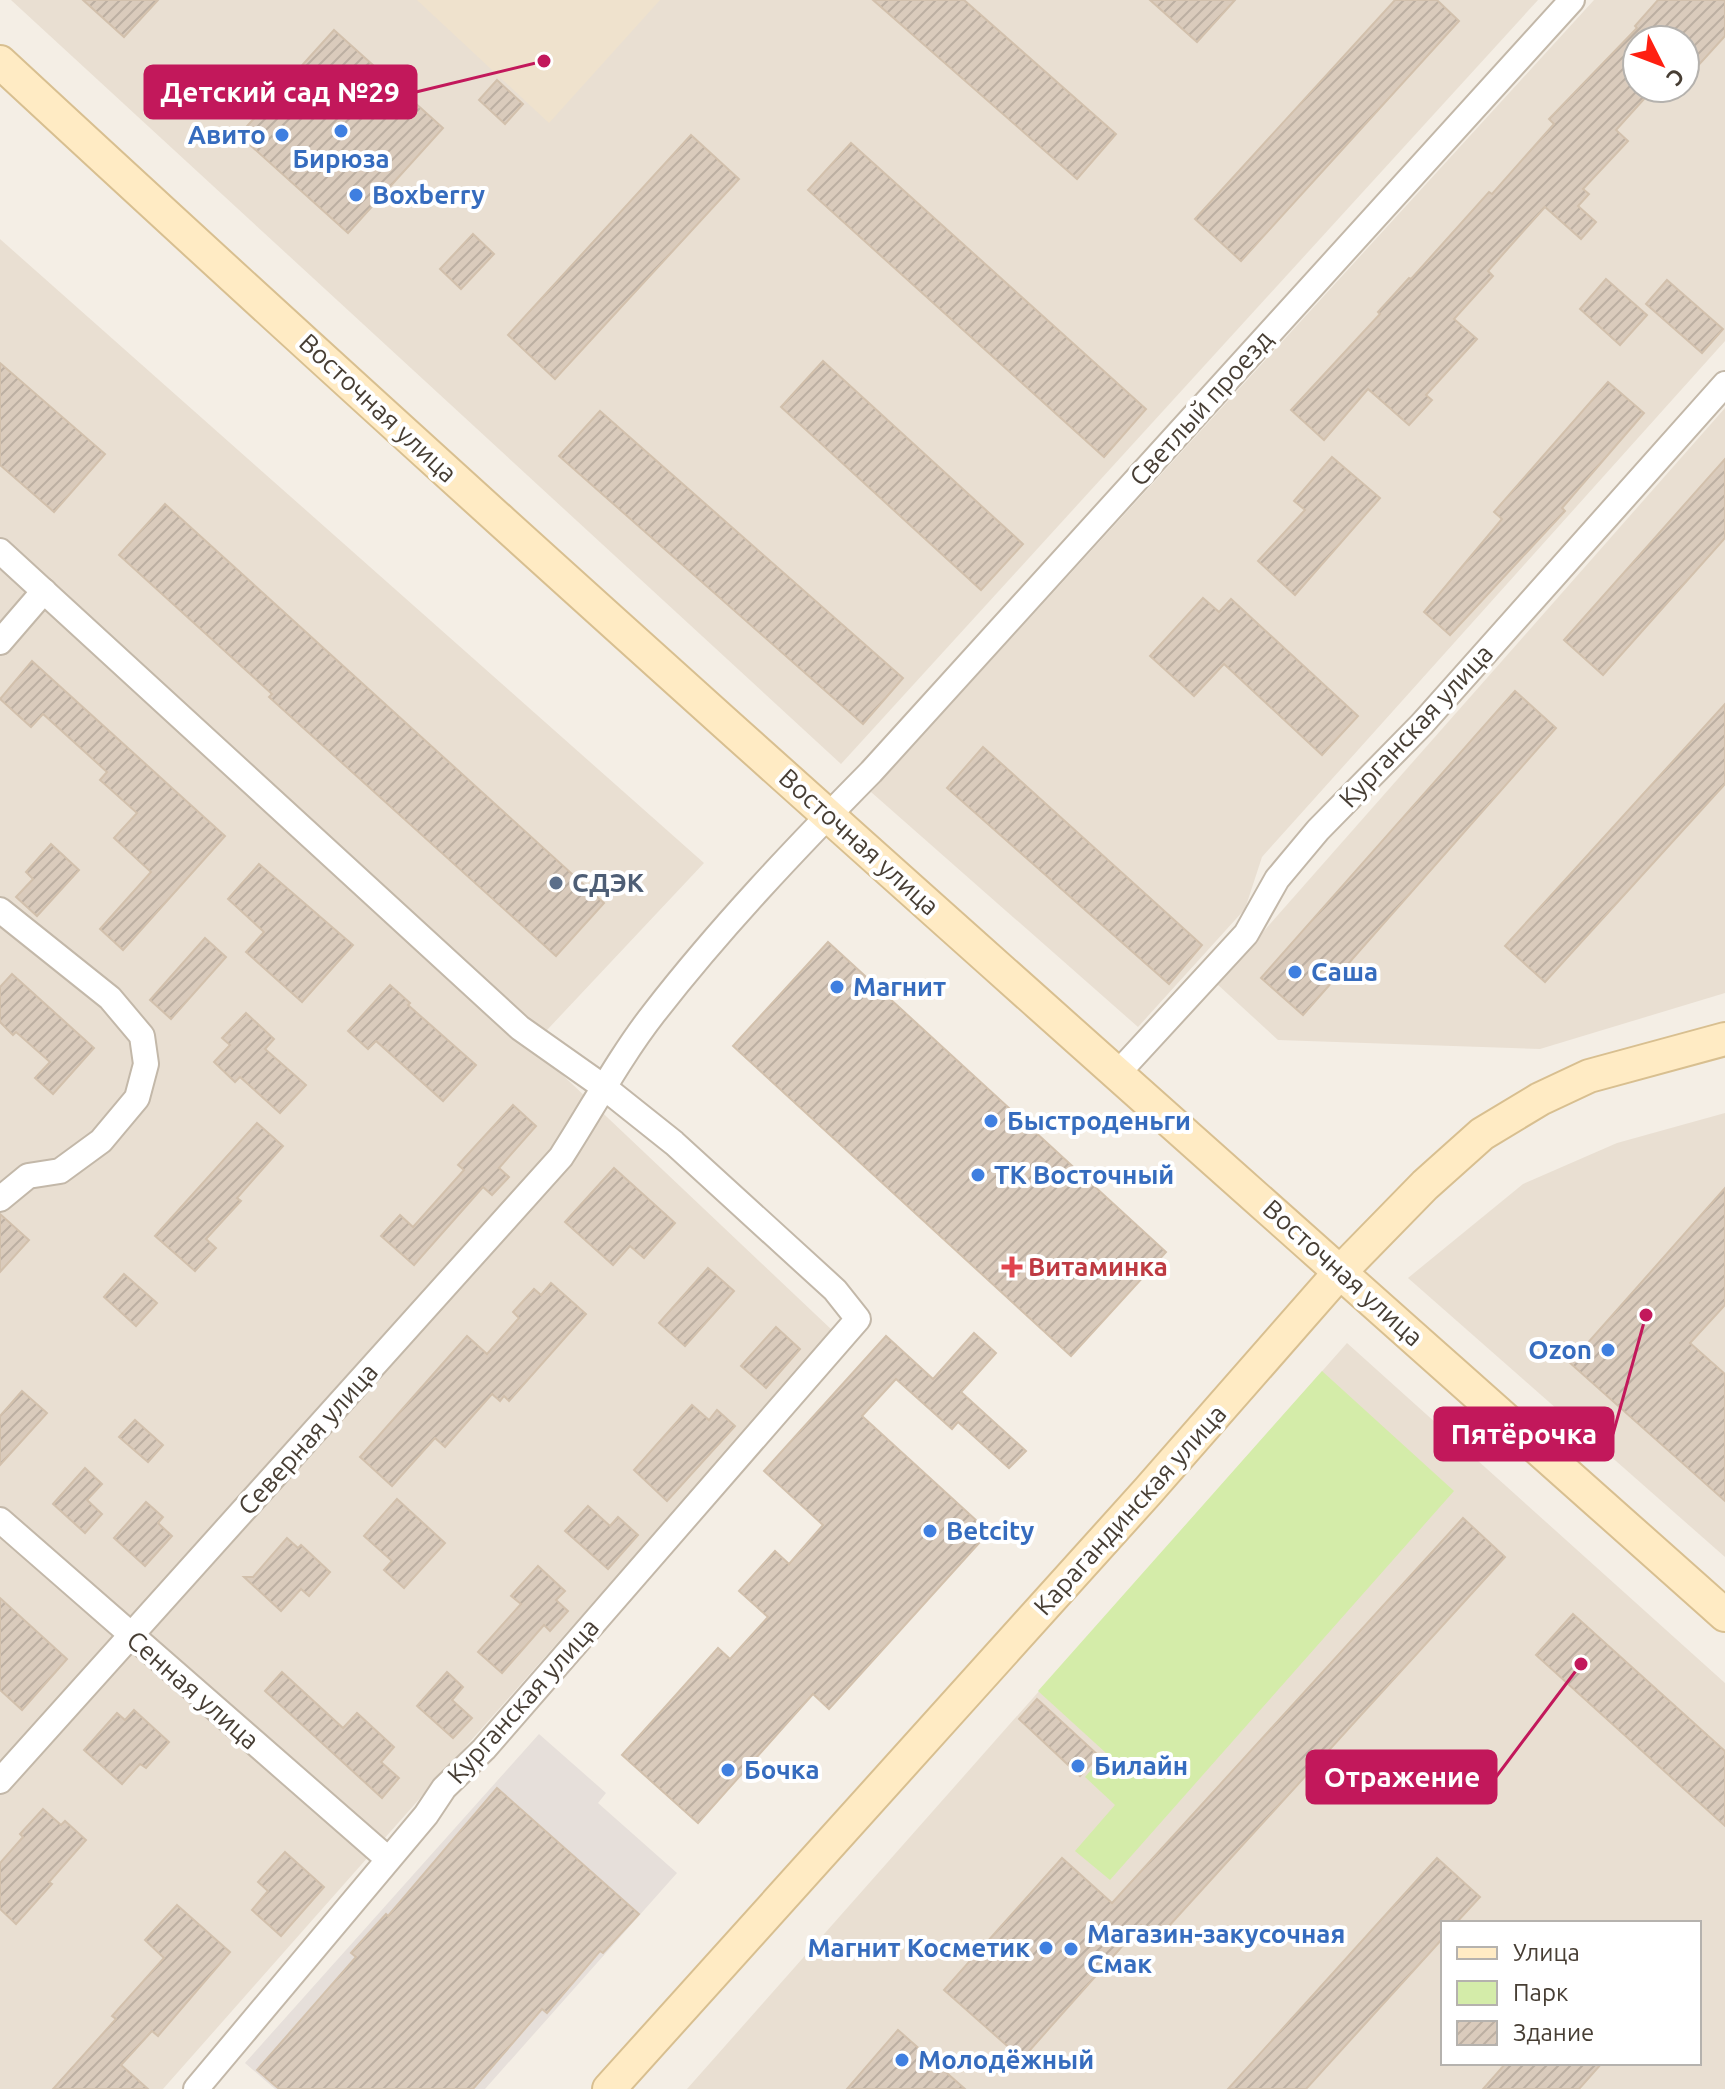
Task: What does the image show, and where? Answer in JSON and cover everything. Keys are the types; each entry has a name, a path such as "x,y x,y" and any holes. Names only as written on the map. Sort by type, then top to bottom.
{"main road":[{"name":"Восточная улица","path":"0,62 828,815 1725,1615"},
{"name":"Карагандинская улица","path":"609,2089 1138,1502 1340,1272 1425,1185 1482,1134 1528,1106 1589,1076 1725,1039"}],"street":[{"name":"Светлый проезд","path":"605,1088 626,1050 654,1012 780,865 970,663 1572,0"},
{"name":"Курганская улица","path":"1117,1074 1246,934 1277,879 1318,830 1422,724 1725,384"},
{"path":"0,551 520,1028 605,1088"},
{"path":"0,642 44,591"},
{"path":"0,910 110,998 142,1036 146,1064 137,1098 101,1141 60,1171 28,1176 0,1199"},
{"name":"Курганская улица","path":"196,2089 426,1815 444,1788 484,1749 858,1319 835,1290 697,1164 605,1088"},
{"name":"Северная улица","path":"0,1781 561,1157 605,1088"},
{"name":"Сенная улица","path":"0,1520 388,1859"}],"shaded area":[{"path":"11,0 1538,0 841,764"},
{"path":"417,0 660,0 549,123"},
{"path":"1594,0 1725,0 1725,341 1262,857 1245,909 1138,1027 871,792"},
{"path":"0,239 704,863 532,1046 833,1331 163,2089 0,2089"},
{"path":"1725,408 1725,993 1540,1049 1278,1040 1217,984"},
{"path":"1725,1113 1725,1557 1408,1278 1523,1184 1617,1143"},
{"path":"1347,1343 1725,1683 1725,2089 687,2089"},
{"path":"539,1734 606,1793 598,1803 677,1873 485,2089 275,2089 245,2063"}],"green space":[{"path":"1322,1371 1454,1491 1110,1880 1075,1851 1115,1805 1085,1777 1106,1753 1038,1691"}],"building":[{"path":"83,0 158,0 124,37"},
{"path":"873,0 964,0 1116,134 1077,179"},
{"path":"1150,0 1235,0 1197,42"},
{"path":"1395,0 1437,0 1459,21 1241,261 1195,219"},
{"path":"1658,0 1725,0 1725,36 1701,62 1701,24 1637,24"},
{"name":"Бирюза","path":"334,30 443,128 348,233 239,135"},
{"path":"1621,45 1621,104 1640,104 1616,130 1628,141 1583,189 1589,194 1578,206 1596,222 1581,239 1545,207 1488,271 1493,276 1454,319 1477,339 1426,395 1432,400 1409,425 1368,389 1324,440 1291,410 1489,192 1492,194 1554,124 1549,119"},
{"path":"497,80 523,104 505,124 479,100"},
{"path":"691,135 739,179 555,379 508,335"},
{"path":"851,143 1146,409 1104,457 808,190"},
{"path":"473,234 494,254 461,289 440,269"},
{"path":"1606,279 1647,315 1620,345 1580,309"},
{"path":"1667,280 1723,329 1702,353 1646,304"},
{"path":"823,361 1023,544 981,590 781,407"},
{"path":"0,363 105,454 54,512 0,465"},
{"path":"1608,382 1644,413 1562,508 1565,511 1450,635 1424,612 1502,519 1494,512"},
{"path":"600,411 903,678 863,724 559,456"},
{"path":"1332,457 1380,498 1295,595 1258,561 1305,510 1294,501"},
{"path":"1725,459 1725,538 1603,675 1564,640"},
{"path":"165,504 604,903 556,956 269,697 272,694 119,555"},
{"path":"1203,598 1219,612 1231,599 1358,716 1322,755 1224,664 1194,696 1150,656"},
{"path":"32,661 225,836 123,950 100,929 151,872 114,838 137,813 100,780 107,772 43,714 31,727 0,699"},
{"path":"1515,691 1556,728 1303,1015 1261,978"},
{"path":"1725,704 1725,784 1545,982 1505,946"},
{"path":"983,747 1202,945 1169,984 947,788"},
{"path":"51,844 79,870 37,916 16,897 33,879 26,872"},
{"path":"259,864 353,945 302,1002 246,952 264,932 228,899"},
{"path":"205,938 226,957 171,1019 150,1000"},
{"name":"ТК Восточный","path":"828,942 1166,1252 1071,1356 733,1046"},
{"path":"12,974 94,1048 53,1094 35,1078 50,1062 0,1022 0,987"},
{"path":"390,985 476,1065 443,1101 376,1041 368,1049 348,1031"},
{"path":"246,1013 274,1039 265,1049 306,1085 280,1113 240,1077 235,1082 214,1062 230,1045 222,1038"},
{"path":"513,1105 536,1126 499,1168 509,1177 492,1195 483,1187 414,1265 381,1236 400,1215 413,1227 464,1170 458,1165"},
{"path":"257,1123 283,1146 237,1198 241,1201 206,1239 216,1248 195,1271 155,1236"},
{"path":"614,1168 675,1223 644,1258 630,1246 613,1265 565,1222"},
{"path":"1725,1188 1725,1305 1690,1343 1725,1374 1725,1501 1570,1363"},
{"path":"0,1214 29,1240 0,1272"},
{"path":"708,1268 734,1291 685,1346 659,1323"},
{"path":"124,1274 157,1303 136,1326 104,1297"},
{"path":"551,1283 586,1314 509,1401 504,1396 500,1401 492,1394 445,1447 435,1438 392,1486 360,1457 467,1336 487,1354 519,1318 513,1312 534,1289 541,1295"},
{"path":"776,1327 800,1349 766,1388 741,1366"},
{"path":"974,1333 996,1353 961,1392 1026,1451 1009,1468 958,1422 952,1429 896,1379 862,1416 989,1532 829,1709 813,1694 698,1823 622,1755 718,1648 730,1659 768,1617 739,1591 775,1551 789,1564 823,1525 764,1471 886,1336 933,1379"},
{"path":"22,1391 47,1413 0,1465 0,1416"},
{"path":"692,1405 709,1420 717,1410 735,1426 667,1501 634,1470"},
{"path":"135,1420 163,1445 148,1462 119,1437"},
{"path":"85,1468 102,1484 87,1500 102,1514 85,1533 53,1504"},
{"path":"397,1499 445,1543 404,1588 384,1570 392,1561 364,1536"},
{"path":"146,1502 163,1517 158,1523 172,1536 145,1566 114,1538"},
{"path":"588,1506 610,1526 618,1517 638,1535 608,1569 565,1531"},
{"path":"1463,1518 1505,1557 1157,1939 1141,1925 1022,2059 944,1990 1062,1858 1112,1903"},
{"path":"287,1538 298,1548 301,1545 330,1572 309,1596 301,1589 281,1611 244,1577 253,1577"},
{"path":"538,1566 565,1591 556,1600 568,1611 550,1631 544,1625 502,1673 478,1652 521,1604 511,1596"},
{"path":"0,1598 67,1659 22,1710 0,1690"},
{"path":"1573,1614 1725,1751 1725,1826 1536,1655"},
{"path":"282,1672 343,1728 357,1713 394,1747 381,1762 399,1778 382,1798 265,1691"},
{"path":"447,1672 463,1687 452,1700 472,1718 453,1738 417,1706"},
{"path":"1037,1699 1099,1756 1080,1776 1019,1719"},
{"path":"134,1710 169,1742 146,1768 140,1764 122,1784 84,1750 117,1713 125,1720"},
{"path":"497,1788 639,1914 603,1953 600,1951 547,2013 542,2009 473,2089 279,2089 257,2070 356,1957 351,1953 386,1914 388,1916"},
{"path":"43,1809 61,1825 65,1821 86,1840 16,1924 0,1909 0,1863 23,1837 20,1834"},
{"path":"285,1852 324,1887 281,1936 252,1910 268,1891 258,1882"},
{"path":"1437,1858 1480,1897 1458,1921 1441,1921 1441,1940 1306,2089 1228,2089"},
{"path":"177,1905 230,1952 158,2036 152,2031 121,2065 148,2089 53,2089 116,2019 112,2016 164,1958 145,1940"},
{"name":"Молодёжный","path":"898,2030 965,2089 847,2089"},
{"path":"1504,2065 1600,2065 1579,2089 1483,2089"}],"place":[{"name":"Детский сад №29","path":"544,61"},
{"name":"Бирюза","path":"341,131"},
{"name":"Авито","path":"282,135"},
{"name":"Boxberry","path":"356,195"},
{"name":"СДЭК","path":"556,883"},
{"name":"Саша","path":"1295,972"},
{"name":"Магнит","path":"837,987"},
{"name":"Быстроденьги","path":"991,1121"},
{"name":"ТК Восточный","path":"978,1175"},
{"name":"Витаминка","path":"1012,1267"},
{"name":"Пятёрочка","path":"1646,1315"},
{"name":"Ozon","path":"1608,1350"},
{"name":"Betcity","path":"930,1531"},
{"name":"Отражение","path":"1581,1664"},
{"name":"Билайн","path":"1078,1766"},
{"name":"Бочка","path":"728,1770"},
{"name":"Магнит Косметик","path":"1046,1948"},
{"name":"Магазин-закусочная Смак","path":"1071,1949"},
{"name":"Молодёжный","path":"902,2060"}]}
